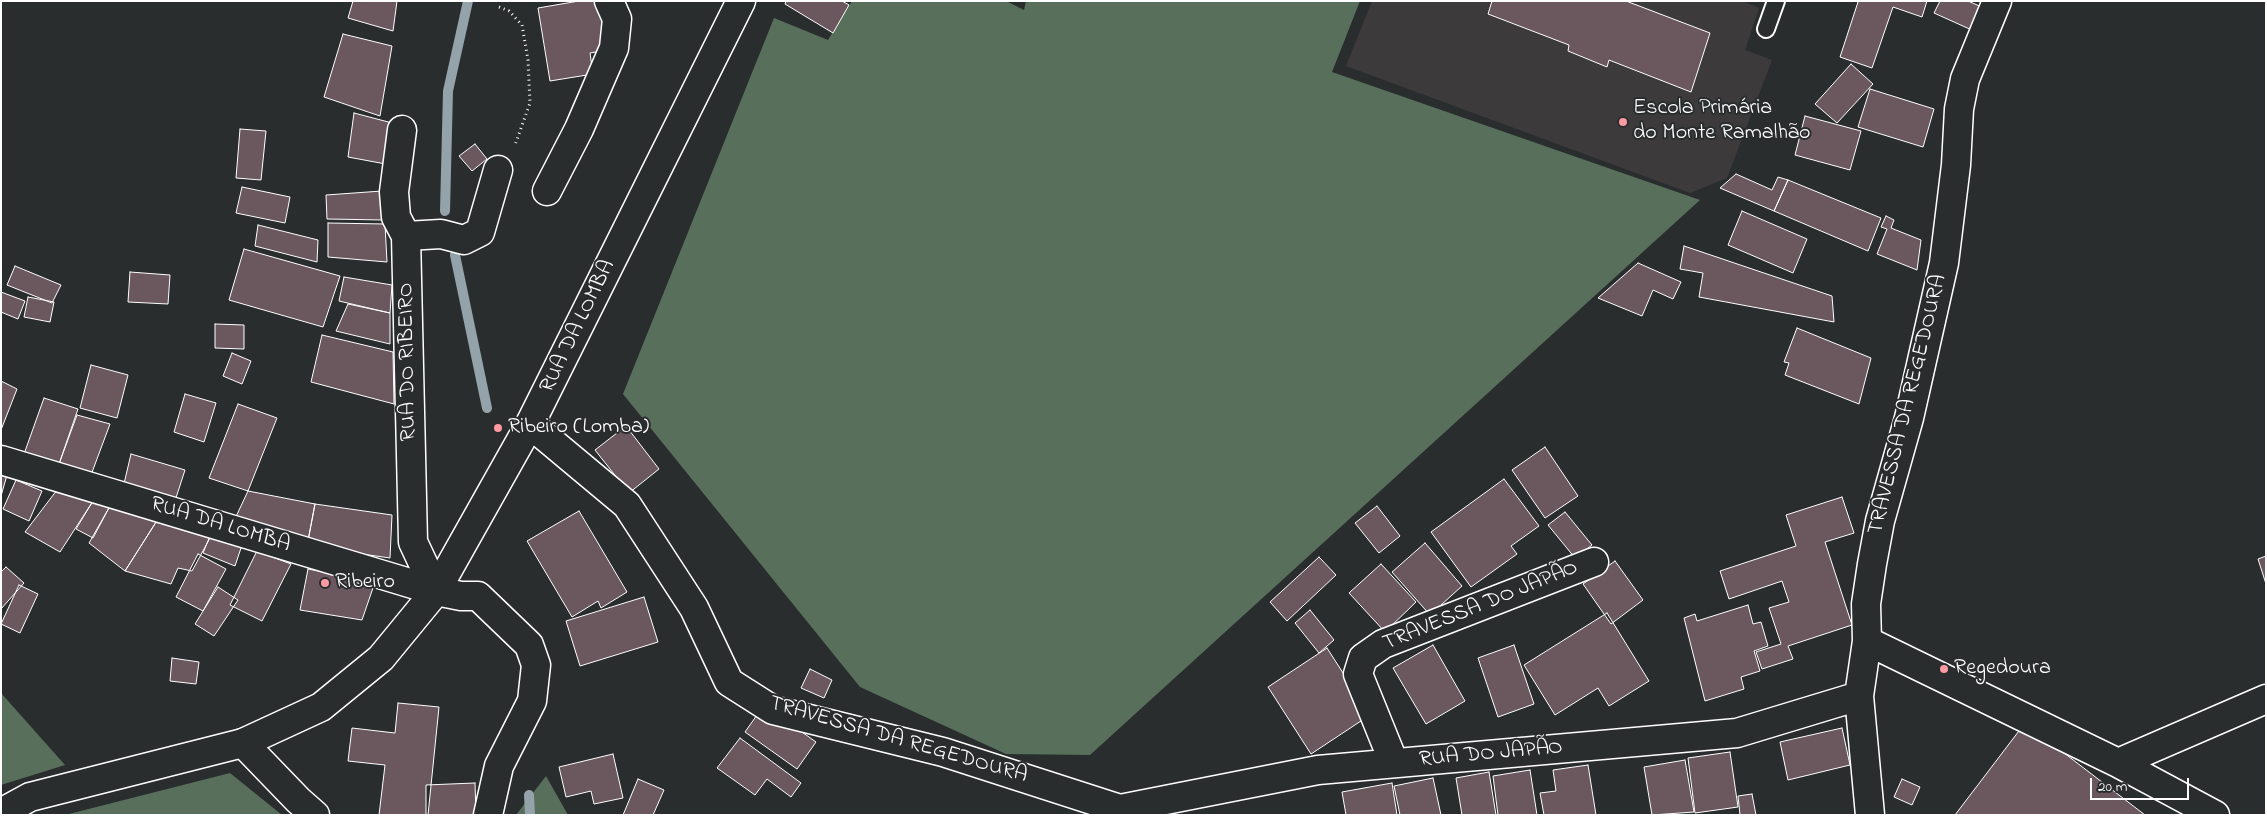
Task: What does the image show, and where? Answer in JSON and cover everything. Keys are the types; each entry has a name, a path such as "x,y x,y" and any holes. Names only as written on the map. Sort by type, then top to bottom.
{"street":[{"path":"547,191 579,129 614,48 617,19 609,1"},
{"name":"RUA DA LOMBA","path":"1,460 436,591 530,424 741,1"},
{"name":"TRAVESSA DA REGEDOURA","path":"1870,815 1859,696 1867,641 1866,604 1880,520 1917,383 1944,263 1956,165 1959,109 1965,79 1997,1"},
{"name":"RUA DO RIBEIRO","path":"402,130 394,192 396,217 406,236 414,542 436,591"},
{"path":"406,236 441,234 464,240 480,232 498,170"},
{"name":"TRAVESSA DA REGEDOURA","path":"530,424 627,505 694,608 729,682 773,710 943,752 1123,813"},
{"name":"TRAVESSA DO JAPÃO","path":"1394,763 1358,674 1363,658 1383,644 1594,562"},
{"path":"1,813 30,797 243,742 321,707 381,658 436,591 461,596 478,596 528,644 536,665 532,702 499,766 488,815"},
{"path":"1867,641 2118,763 2215,815"},
{"name":"RUA DO JAPÃO","path":"1123,813 1318,770 1737,733 1859,696"},
{"path":"2118,763 2266,698"},
{"path":"243,742 298,800 315,815"}],"lane":[{"path":"1766,29 1776,1"}],"path":[{"path":"498,170 513,152 526,117 530,94 522,25 509,11 499,7"}],"shaded area":[{"name":"Escola Primária do Monte Ramalhão","path":"1372,1 1743,1 1759,8 1745,50 1772,60 1727,178 1690,193 1346,66"}],"green space":[{"path":"852,1 1006,1 1024,10 1026,1 1360,1 1332,72 1700,200 1090,755 1006,754 860,687 623,394 774,18 828,40"},
{"path":"1,693 65,765 1,785"},
{"path":"230,773 282,815 65,815"},
{"path":"546,776 568,815 516,815"}],"building":[{"path":"353,1 397,1 393,31 348,18"},
{"path":"579,1 598,1 607,50 590,53 593,74 550,81 538,8"},
{"path":"786,1 842,1 849,5 833,33 785,4"},
{"path":"1492,1 1626,1 1710,33 1691,92 1609,60 1607,67 1568,51 1569,45 1488,14"},
{"path":"1855,1 1927,1 1922,17 1893,7 1872,68 1840,57 1858,2"},
{"path":"1940,1 1968,1 1984,8 1974,31 1934,13"},
{"path":"343,34 392,46 380,116 324,97"},
{"path":"1851,64 1873,84 1837,123 1815,104"},
{"path":"1870,89 1934,109 1923,147 1858,127"},
{"path":"354,113 396,124 391,165 348,157"},
{"path":"1805,116 1861,131 1850,170 1795,155"},
{"path":"240,129 266,131 261,180 236,178"},
{"path":"475,144 487,159 472,171 459,156"},
{"path":"1736,174 1772,190 1778,177 1788,180 1774,211 1720,188"},
{"path":"1788,180 1881,218 1868,251 1774,211"},
{"path":"242,187 290,197 285,223 236,213"},
{"path":"382,191 384,220 327,219 326,195"},
{"path":"1742,211 1807,239 1793,273 1728,245"},
{"path":"1886,216 1894,220 1891,228 1921,240 1917,270 1877,254 1887,229 1881,227"},
{"path":"328,223 385,224 387,262 328,257"},
{"path":"258,225 318,240 317,262 255,246"},
{"path":"1684,246 1832,296 1834,322 1699,297 1703,273 1680,269"},
{"path":"244,249 340,276 323,327 229,300"},
{"path":"1638,263 1681,282 1673,299 1653,290 1642,316 1598,298"},
{"path":"15,266 61,285 52,303 7,285"},
{"path":"130,272 170,275 168,304 128,302"},
{"path":"344,277 392,285 390,313 339,301"},
{"path":"1,292 25,301 18,319 1,312"},
{"path":"28,297 54,302 50,322 24,317"},
{"path":"348,304 390,313 390,344 336,331"},
{"path":"215,324 244,325 244,349 215,348"},
{"path":"1797,328 1871,358 1859,404 1785,375 1789,363 1784,362"},
{"path":"322,335 393,352 394,404 311,382"},
{"path":"232,353 251,361 242,384 223,376"},
{"path":"91,365 128,375 117,418 80,408"},
{"path":"1,381 17,389 1,430"},
{"path":"185,394 216,403 204,442 174,432"},
{"path":"44,398 78,409 59,464 24,454"},
{"path":"238,404 277,418 248,491 209,478"},
{"path":"77,415 110,424 91,475 59,464"},
{"path":"626,426 659,469 629,493 595,450"},
{"path":"1545,447 1578,496 1545,518 1512,470"},
{"path":"131,454 185,470 174,504 123,488"},
{"path":"1,473 7,475 1,496"},
{"path":"1504,479 1539,526 1511,546 1517,554 1471,587 1431,532"},
{"path":"16,480 42,491 29,521 3,509"},
{"path":"57,490 93,501 60,552 25,532"},
{"path":"248,491 315,504 307,546 233,523"},
{"path":"1842,497 1854,533 1825,542 1852,625 1788,646 1793,659 1762,669 1756,652 1781,644 1769,608 1789,602 1782,581 1729,599 1720,571 1796,546 1786,515"},
{"path":"93,501 110,506 93,538 76,529"},
{"path":"315,504 392,515 390,558 307,546"},
{"path":"110,506 158,519 125,571 89,543"},
{"path":"1377,506 1400,536 1379,553 1355,523"},
{"path":"579,511 627,592 601,608 598,601 572,617 527,541"},
{"path":"1565,512 1592,545 1575,558 1548,525"},
{"path":"158,519 210,538 192,571 178,568 171,584 125,571"},
{"path":"210,536 242,545 235,566 203,553"},
{"path":"1425,543 1462,586 1430,615 1392,572"},
{"path":"257,551 291,564 262,621 230,605"},
{"path":"198,554 226,569 203,611 176,597"},
{"path":"2266,556 2266,584 2258,559"},
{"path":"1319,557 1336,575 1287,621 1270,602"},
{"path":"1615,561 1643,600 1611,624 1583,584"},
{"path":"1381,564 1416,602 1385,632 1349,593"},
{"path":"6,567 24,583 1,609 1,572"},
{"path":"308,569 375,582 362,620 300,610"},
{"path":"19,585 38,594 20,633 1,624"},
{"path":"218,587 238,600 214,636 195,624"},
{"path":"644,597 658,642 580,666 566,621"},
{"path":"1748,605 1753,624 1761,622 1768,646 1754,651 1760,671 1741,677 1744,689 1705,701 1684,618 1695,614 1697,621"},
{"path":"1310,610 1334,640 1319,653 1295,623"},
{"path":"1607,613 1649,681 1609,706 1598,688 1555,715 1524,665"},
{"path":"1433,645 1465,701 1426,724 1393,668"},
{"path":"1514,645 1534,704 1498,717 1478,658"},
{"path":"1327,648 1370,715 1311,754 1268,687"},
{"path":"172,658 199,662 196,684 170,681"},
{"path":"810,669 832,680 824,698 801,688"},
{"path":"398,703 439,707 428,815 379,815 385,765 348,761 352,728 395,733"},
{"path":"764,705 816,742 797,769 745,732"},
{"path":"2025,723 2145,815 1955,815"},
{"path":"1842,728 1850,765 1788,780 1780,742"},
{"path":"740,738 801,783 791,797 767,779 755,795 717,768"},
{"path":"1730,752 1738,807 1695,813 1688,758"},
{"path":"613,754 623,798 594,804 591,791 566,797 559,767"},
{"path":"1685,760 1694,812 1652,815 1644,767"},
{"path":"1588,765 1596,815 1544,815 1540,793 1556,791 1553,770"},
{"path":"1530,770 1537,815 1498,815 1493,776"},
{"path":"1489,772 1496,815 1462,815 1456,778"},
{"path":"1433,778 1441,815 1400,815 1394,786"},
{"path":"638,779 664,790 653,815 623,815"},
{"path":"1902,779 1920,787 1912,805 1894,797"},
{"path":"475,783 476,815 426,815 426,785"},
{"path":"1392,783 1397,815 1346,815 1342,792"},
{"path":"1752,794 1756,815 1740,815 1738,796"}],"waterway":[{"path":"445,211 448,91 468,1"},
{"path":"455,255 487,408"},
{"path":"529,795 530,815"}],"place":[{"name":"Escola Primária do Monte Ramalhão","path":"1623,122"},
{"name":"Ribeiro (Lomba)","path":"498,428"},
{"name":"Ribeiro","path":"325,583"},
{"name":"Regedoura","path":"1944,669"}]}
